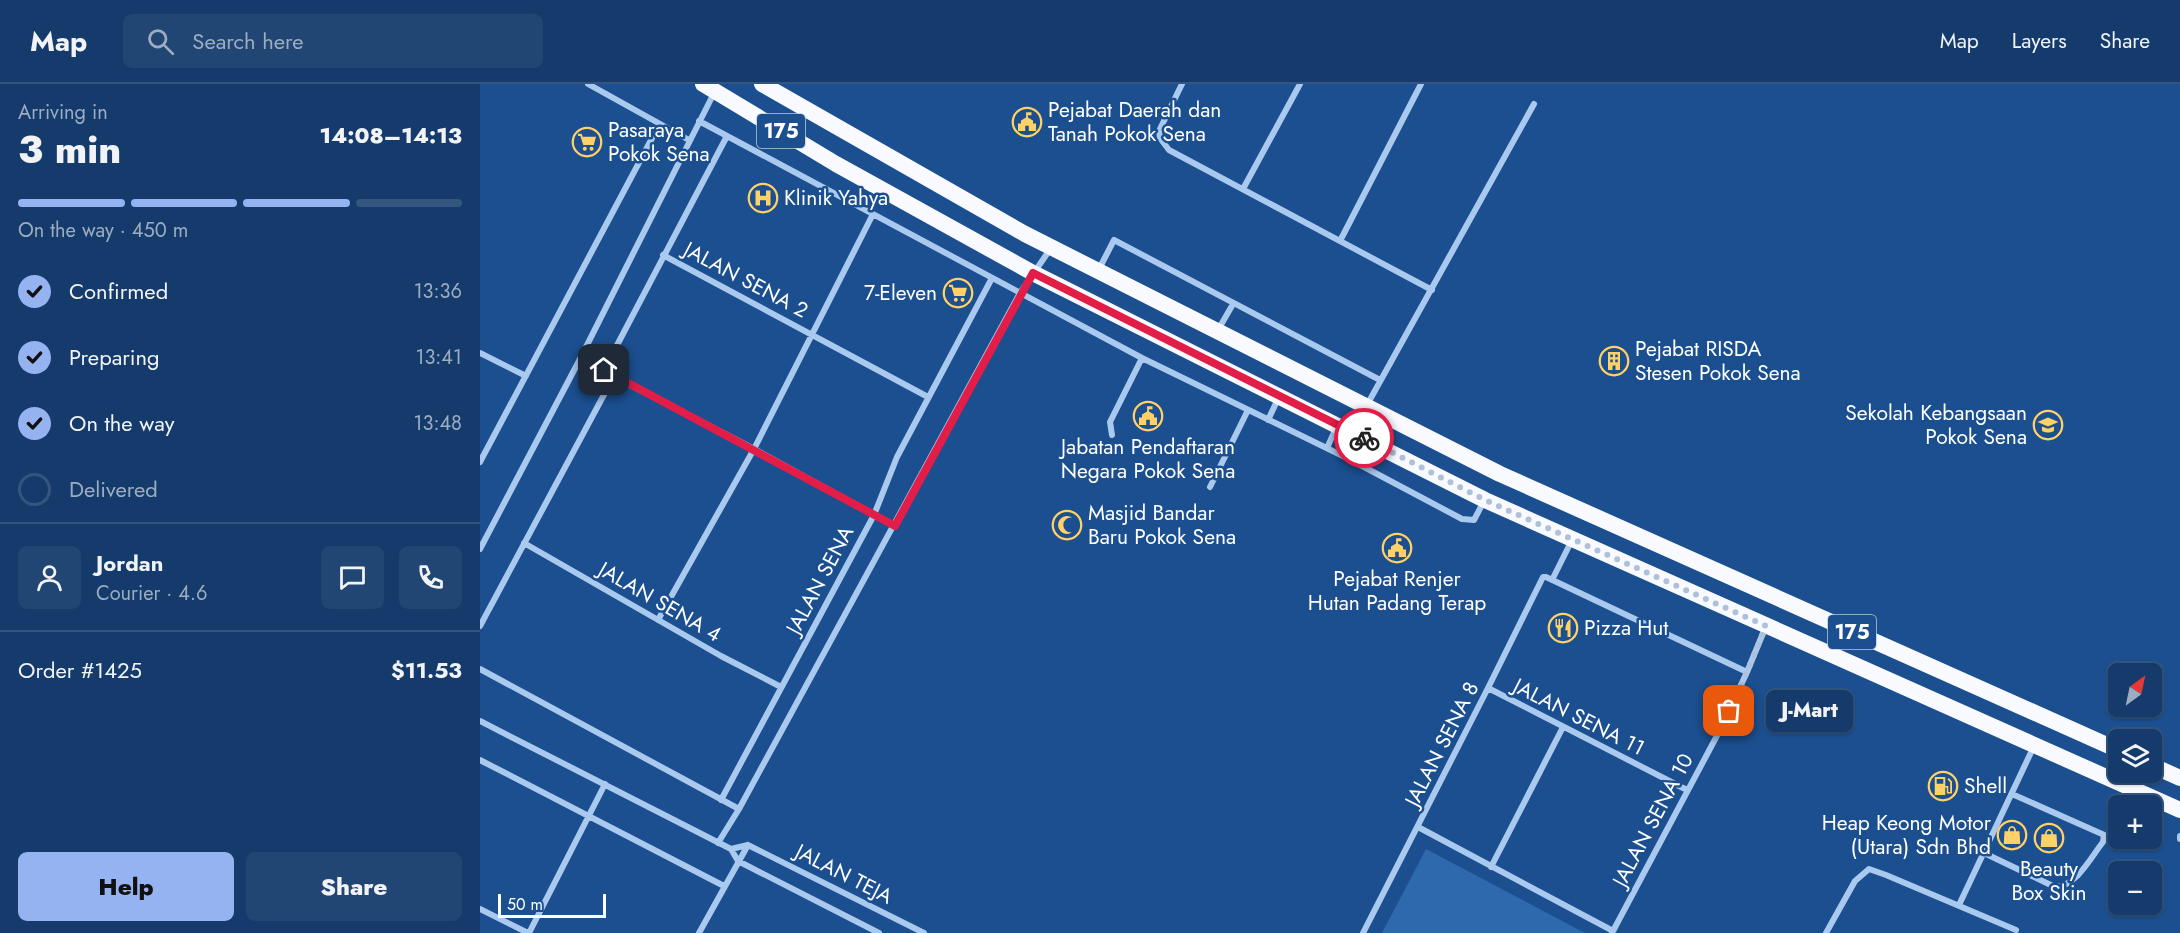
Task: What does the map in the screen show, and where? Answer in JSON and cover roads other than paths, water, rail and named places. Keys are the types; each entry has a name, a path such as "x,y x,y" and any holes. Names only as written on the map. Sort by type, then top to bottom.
{"highway":[{"name":"175","path":"762,84 908,169 1051,247 1500,474 2108,746"},
{"name":"175","path":"709,88 836,164 1033,273 1338,424 1485,500 2180,810"},
{"path":"2162,770 2180,778"}],"street":[{"path":"588,84 658,125 689,140"},
{"path":"1182,84 1159,131 1164,145 1169,150 1432,290"},
{"path":"1243,189 1300,84"},
{"path":"1340,241 1421,84"},
{"path":"480,549 580,359 699,121 709,88"},
{"path":"1366,406 1534,104"},
{"path":"699,121 1142,358 1327,448 1468,521 1477,517 1485,500"},
{"path":"480,462 658,125"},
{"path":"604,370 727,136"},
{"name":"JALAN SENA 2","path":"658,620 754,449 873,214"},
{"path":"1098,271 1114,240 1380,380"},
{"path":"718,843 895,526 1020,293 1051,247"},
{"name":"JALAN SENA 2","path":"663,255 928,397"},
{"name":"JALAN SENA","path":"721,800 874,515 897,457 992,278"},
{"path":"1218,331 1233,304"},
{"path":"480,353 526,376"},
{"path":"1112,435 1110,422 1142,358"},
{"path":"580,359 754,449 895,526"},
{"path":"480,626 614,376"},
{"path":"1268,420 1280,396"},
{"path":"1210,487 1248,410"},
{"path":"1327,448 1338,424"},
{"path":"1573,539 1552,580 1747,672"},
{"name":"JALAN SENA 4","path":"524,543 781,687"},
{"name":"JALAN SENA 8","path":"1363,933 1488,688 1540,580 1546,577 1552,580"},
{"name":"JALAN SENA 10","path":"1612,932 1747,672 1766,626"},
{"path":"480,669 739,809"},
{"name":"JALAN SENA 11","path":"1488,688 1687,790"},
{"path":"480,721 731,849 738,861"},
{"path":"1491,867 1563,727"},
{"path":"1959,905 2034,746"},
{"path":"480,760 724,886"},
{"path":"480,909 529,933 605,784"},
{"path":"1984,853 2055,887 2073,880 2103,842 2104,835 2012,794"},
{"path":"1418,827 1612,932"},
{"path":"731,849 748,845"},
{"path":"699,933 748,845"},
{"name":"JALAN TEJA","path":"748,845 924,933"},
{"name":"JALAN TEJA","path":"738,861 879,933"},
{"path":"1826,933 1855,881 1869,870 1877,871 2016,930"}],"place":[{"name":"Pejabat Daerah dan Tanah Pokok Sena","path":"1027,122"},
{"name":"Pasaraya Pokok Sena","path":"587,142"},
{"name":"Klinik Yahya","path":"763,198"},
{"name":"7-Eleven","path":"958,293"},
{"name":"Pejabat RISDA Stesen Pokok Sena","path":"1614,361"},
{"name":"Jabatan Pendaftaran Negara Pokok Sena","path":"1148,416"},
{"name":"Sekolah Kebangsaan Pokok Sena","path":"2048,425"},
{"name":"Masjid Bandar Baru Pokok Sena","path":"1067,525"},
{"name":"Pejabat Renjer Hutan Padang Terap","path":"1397,548"},
{"name":"Pizza Hut","path":"1563,628"},
{"name":"J-Mart","path":"1729,711"},
{"name":"Shell","path":"1943,786"},
{"name":"Heap Keong Motor (Utara) Sdn Bhd","path":"2012,835"},
{"name":"Beauty Box Skin","path":"2049,838"}]}
